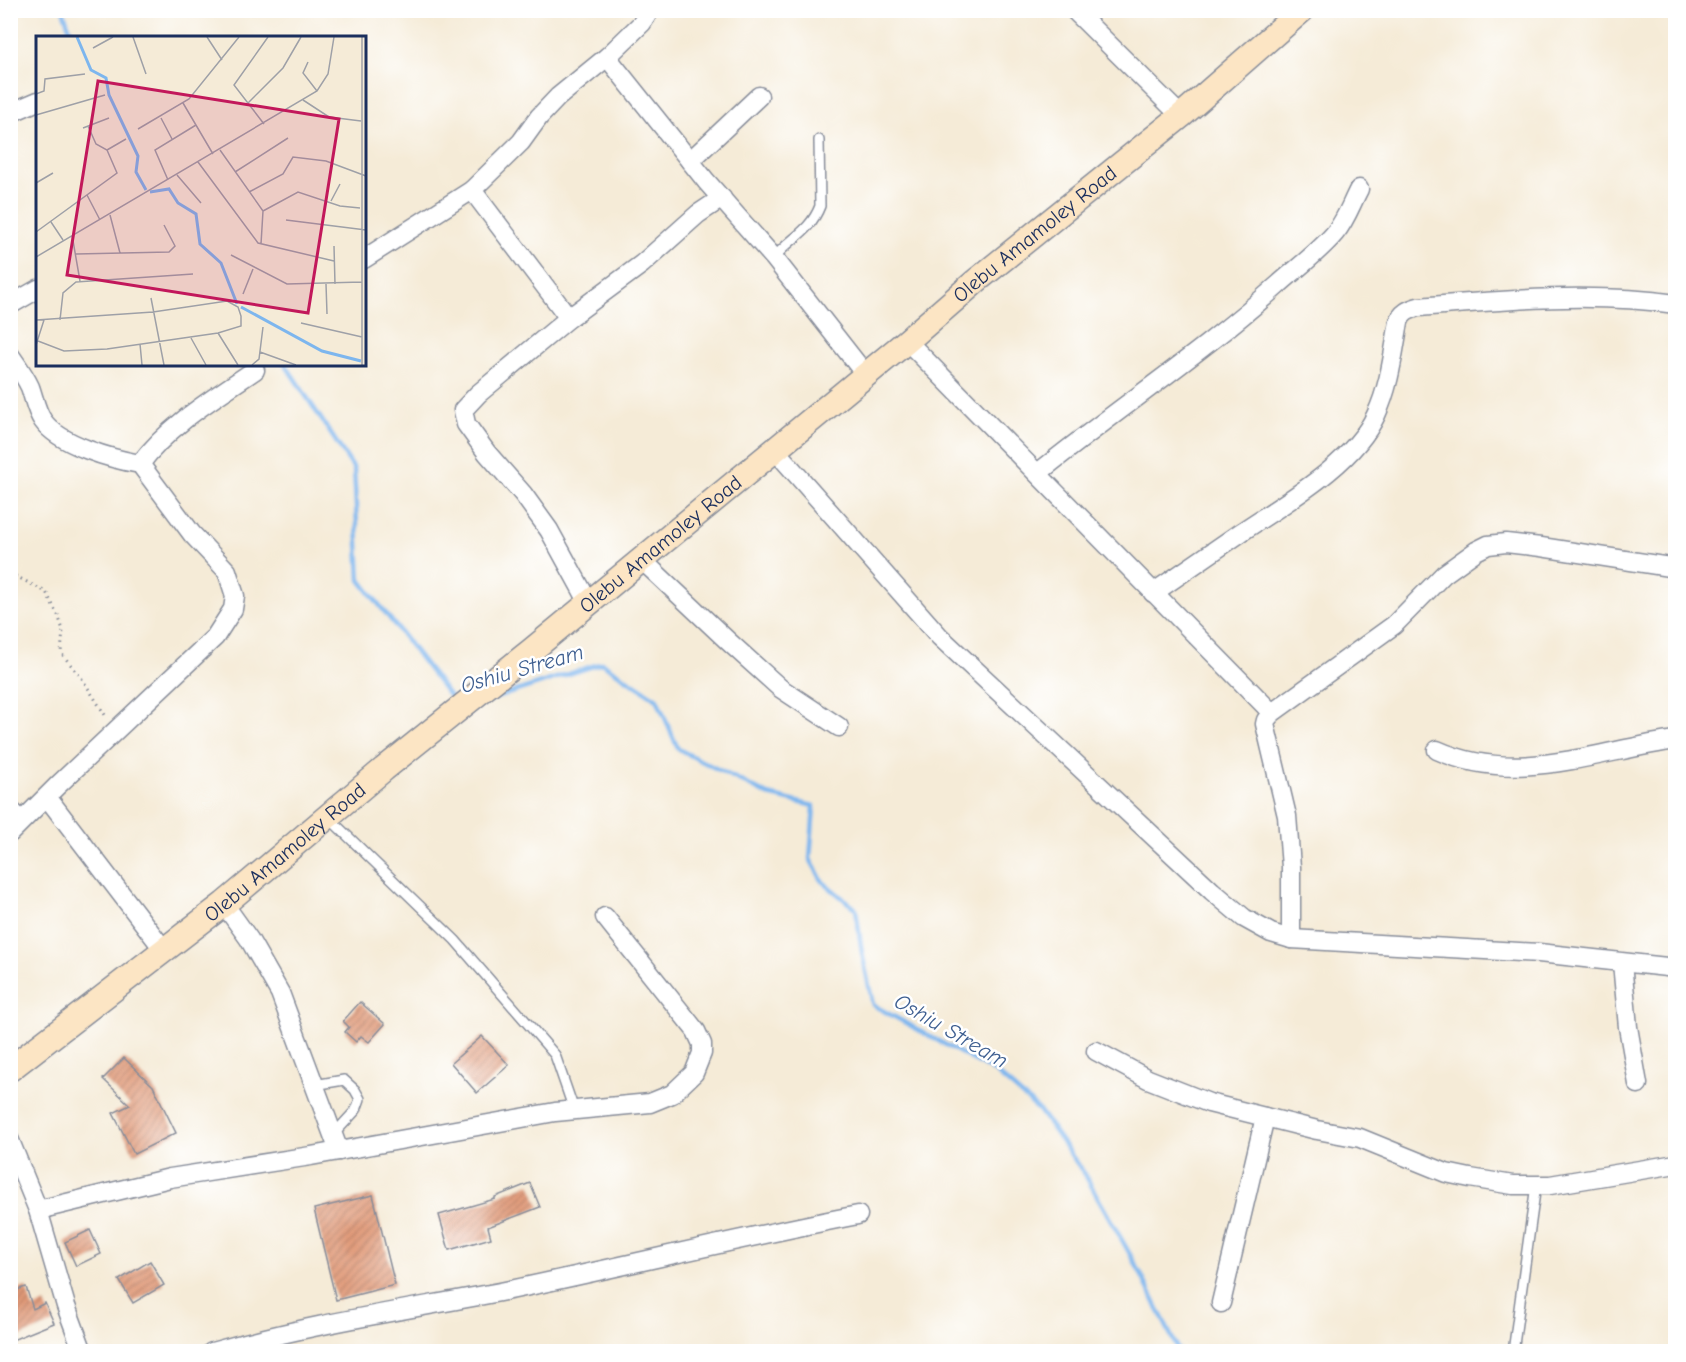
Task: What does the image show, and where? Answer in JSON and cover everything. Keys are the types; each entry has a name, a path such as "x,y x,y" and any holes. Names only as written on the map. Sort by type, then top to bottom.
{"street":[{"path":"366,258 472,190 521,142 539,117 558,97 607,57 642,23 650,10"},
{"path":"1074,10 1180,116"},
{"name":"Olebu Amamoley Road","path":"10,1069 224,904 907,341 976,281 1180,116 1302,10"},
{"path":"607,57 690,161 774,258 865,374"},
{"path":"690,161 759,96"},
{"path":"10,114 36,101"},
{"path":"1038,473 1090,431 1212,341 1260,301 1334,234 1344,220 1359,189"},
{"path":"472,190 568,318"},
{"path":"589,603 549,530 466,424 463,410 478,394 568,318 634,271 698,214 722,198"},
{"path":"10,305 36,290"},
{"path":"1154,593 1327,473 1363,437 1376,416 1384,394 1392,365 1399,322 1407,310 1428,306 1542,299 1643,300 1676,304"},
{"path":"907,341 1272,713"},
{"path":"10,355 29,384 44,423 54,432 82,447 106,457 140,464 192,534 227,571 235,596 233,609 215,638 10,832"},
{"path":"140,464 150,449 173,427 255,369"},
{"path":"775,450 940,637 1150,834 1244,918 1271,933 1291,939 1539,953 1676,968"},
{"path":"1291,939 1291,867 1288,826 1266,728 1266,720 1272,713 1394,625 1444,574 1488,545 1506,543 1541,547 1676,568"},
{"path":"642,560 780,688 839,727"},
{"path":"1437,750 1460,760 1484,765 1534,766 1676,740"},
{"path":"47,797 164,950"},
{"path":"224,904 249,939 280,993 337,1143"},
{"path":"38,1210 170,1178 337,1143 574,1110 650,1103 672,1094 694,1073 702,1053 702,1044 696,1031 605,917"},
{"path":"1622,963 1628,1027 1638,1084"},
{"path":"1096,1051 1148,1078 1198,1099 1265,1117 1360,1138 1446,1173 1513,1185 1550,1185 1676,1164"},
{"path":"1221,1303 1265,1117"},
{"path":"10,1142 38,1210 66,1306 83,1352"},
{"path":"212,1352 299,1328 514,1289 858,1215"}],"lane":[{"path":"774,258 806,229 820,206 819,140"},
{"path":"10,803 25,818"},
{"path":"328,816 455,940 555,1055 574,1110"},
{"path":"314,1085 344,1080 355,1090 360,1099 337,1143"},
{"path":"1513,1352 1536,1185"}],"path":[{"path":"10,573 46,592 63,630 62,653 81,677 115,731"}],"building":[{"path":"360,1002 385,1024 369,1042 361,1036 356,1042 345,1032 349,1027 343,1021"},
{"path":"482,1036 509,1065 477,1093 451,1063"},
{"path":"124,1058 153,1086 176,1133 134,1154 113,1113 130,1105 103,1079"},
{"path":"530,1183 540,1207 488,1227 491,1238 449,1250 439,1215 495,1199 495,1197"},
{"path":"373,1195 395,1285 336,1300 314,1209"},
{"path":"90,1230 101,1254 76,1266 65,1242"},
{"path":"150,1261 164,1285 133,1303 119,1280"},
{"path":"26,1287 33,1309 45,1303 54,1323 10,1341 10,1292"}],"waterway":[{"name":"Oshiu Stream","path":"63,10 72,36"},
{"name":"Oshiu Stream","path":"286,366 354,469 360,580 455,703"},
{"name":"Oshiu Stream","path":"483,702 602,663 657,699 678,749 768,795 814,806 810,859 823,882 856,909 873,1005 995,1072 1039,1110 1084,1173 1140,1272 1179,1352"}]}
